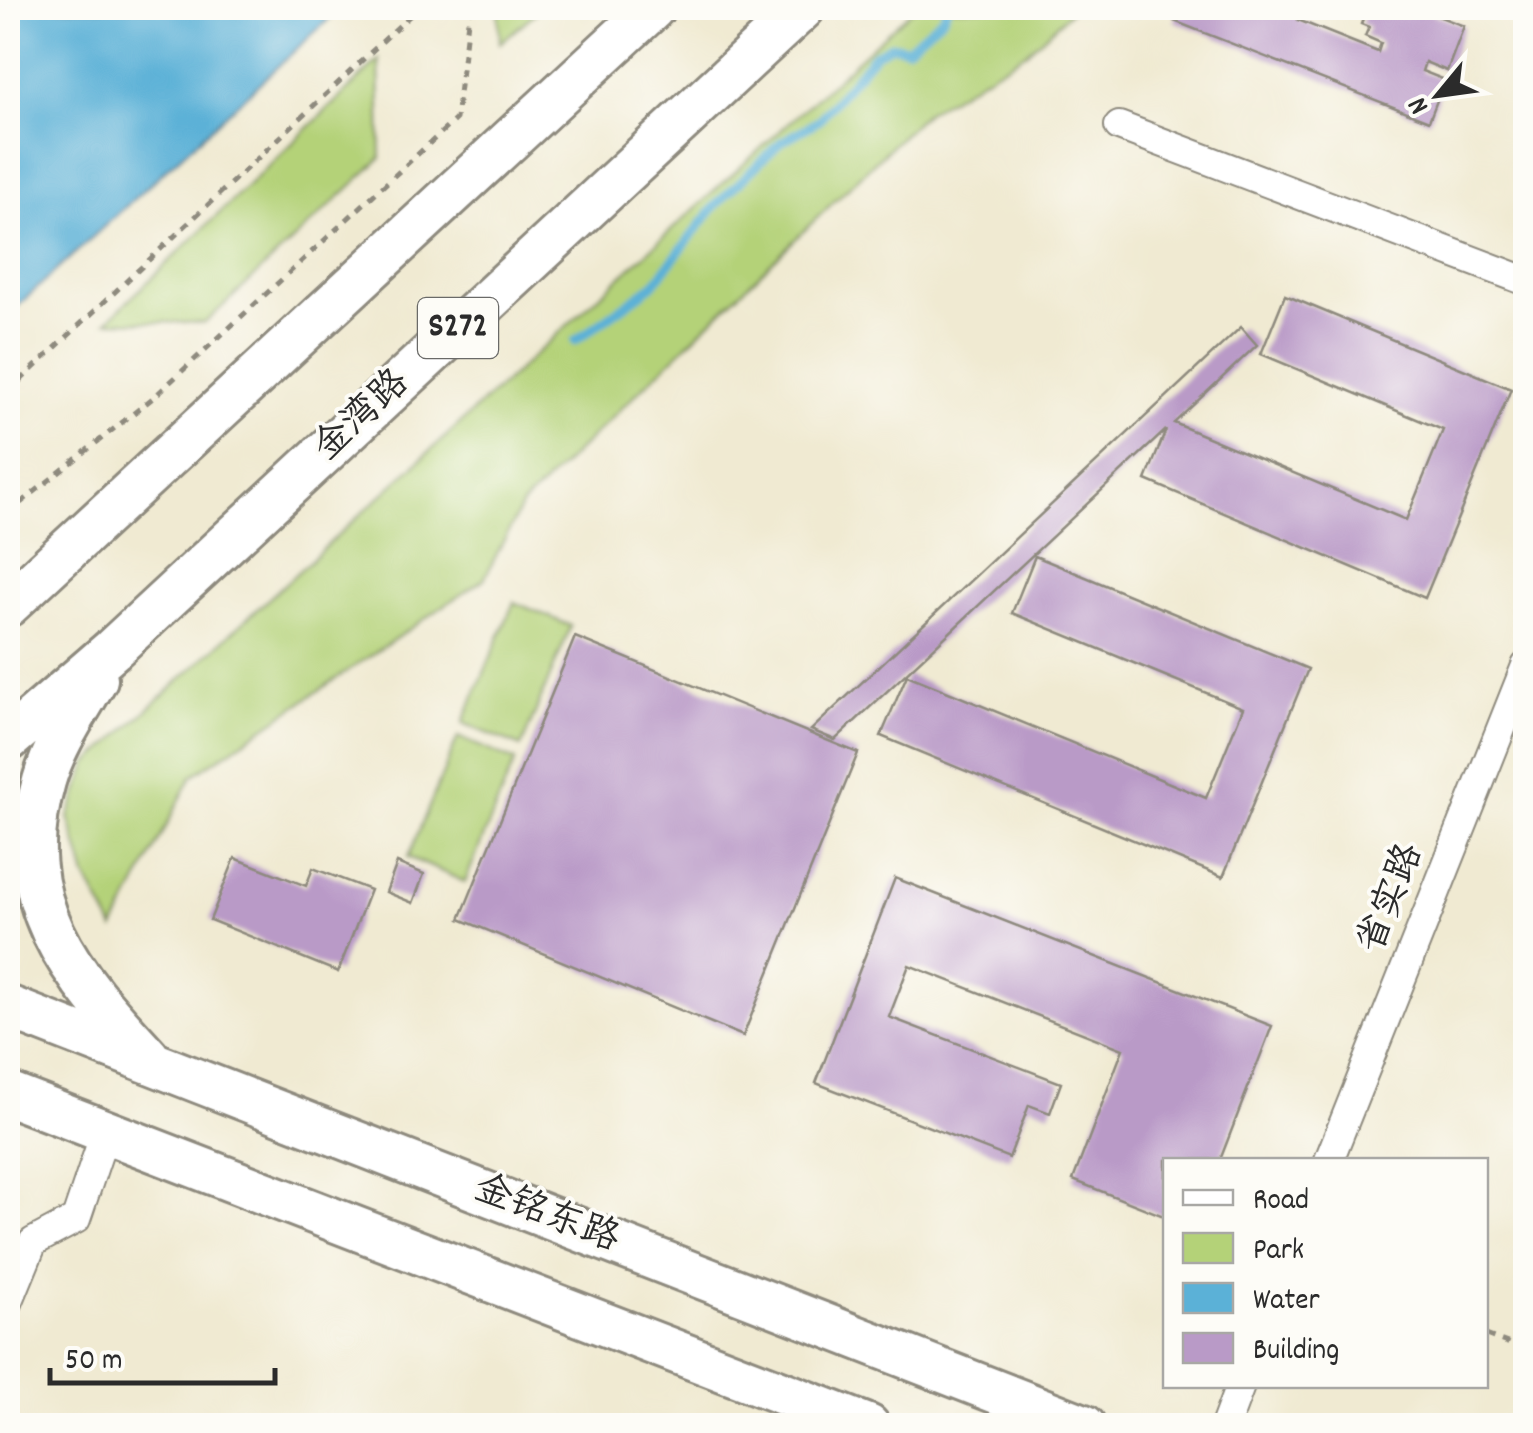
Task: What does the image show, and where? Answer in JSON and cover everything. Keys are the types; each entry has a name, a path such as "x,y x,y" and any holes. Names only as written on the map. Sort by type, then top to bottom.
{"main road":[{"name":"S272","path":"8,605 653,8"},
{"name":"金湾路","path":"8,740 113,649 804,8"},
{"path":"113,649 44,778 34,854 38,888 63,957 156,1065"},
{"name":"金铭东路","path":"9,1014 156,1065 1084,1426"},
{"name":"金铭东路","path":"8,1094 868,1426"}],"street":[{"path":"1119,126 1526,282"},
{"name":"省实路","path":"1331,1158 1526,666"},
{"path":"8,1303 33,1242 76,1219 106,1130"},
{"path":"1224,1426 1239,1388"}],"path":[{"path":"8,392 418,8"},
{"path":"8,513 154,397 456,119 469,12 474,8"},
{"path":"1488,1336 1526,1350"}],"green space":[{"path":"498,8 541,8 500,43"},
{"path":"914,8 1074,8 1027,52 925,113 522,505 484,579 192,776 114,929 86,877 69,817 88,764"},
{"path":"379,60 381,158 205,323 107,321"},
{"path":"514,602 571,626 521,747 463,723"},
{"path":"458,737 515,761 465,882 408,857"}],"water":[{"path":"8,8 341,8 8,315"}],"building":[{"path":"1179,8 1314,8 1309,19 1300,15 1298,20 1378,52 1381,43 1365,36 1369,27 1361,24 1367,8 1417,8 1464,26 1447,71 1425,62 1422,71 1445,80 1429,121 1174,21"},
{"path":"1285,295 1511,389 1425,598 1146,480 1166,430 835,740 811,730 1241,327 1257,345 1174,423 1406,520 1443,430 1261,354"},
{"path":"1035,556 1308,669 1223,877 881,736 907,675 1206,798 1243,708 1012,613"},
{"path":"575,637 858,753 743,1036 460,919"},
{"path":"235,858 306,886 313,868 370,890 338,972 210,920"},
{"path":"397,863 424,874 413,903 386,892"},
{"path":"895,878 1272,1026 1221,1158 1163,1158 1163,1216 1073,1180 1123,1049 909,965 889,1017 1061,1083 1050,1113 1029,1105 1009,1158 816,1083"}],"waterway":[{"path":"575,341 653,285 715,206 781,142 818,121 874,55 891,45 907,48 943,17 947,8"}]}
